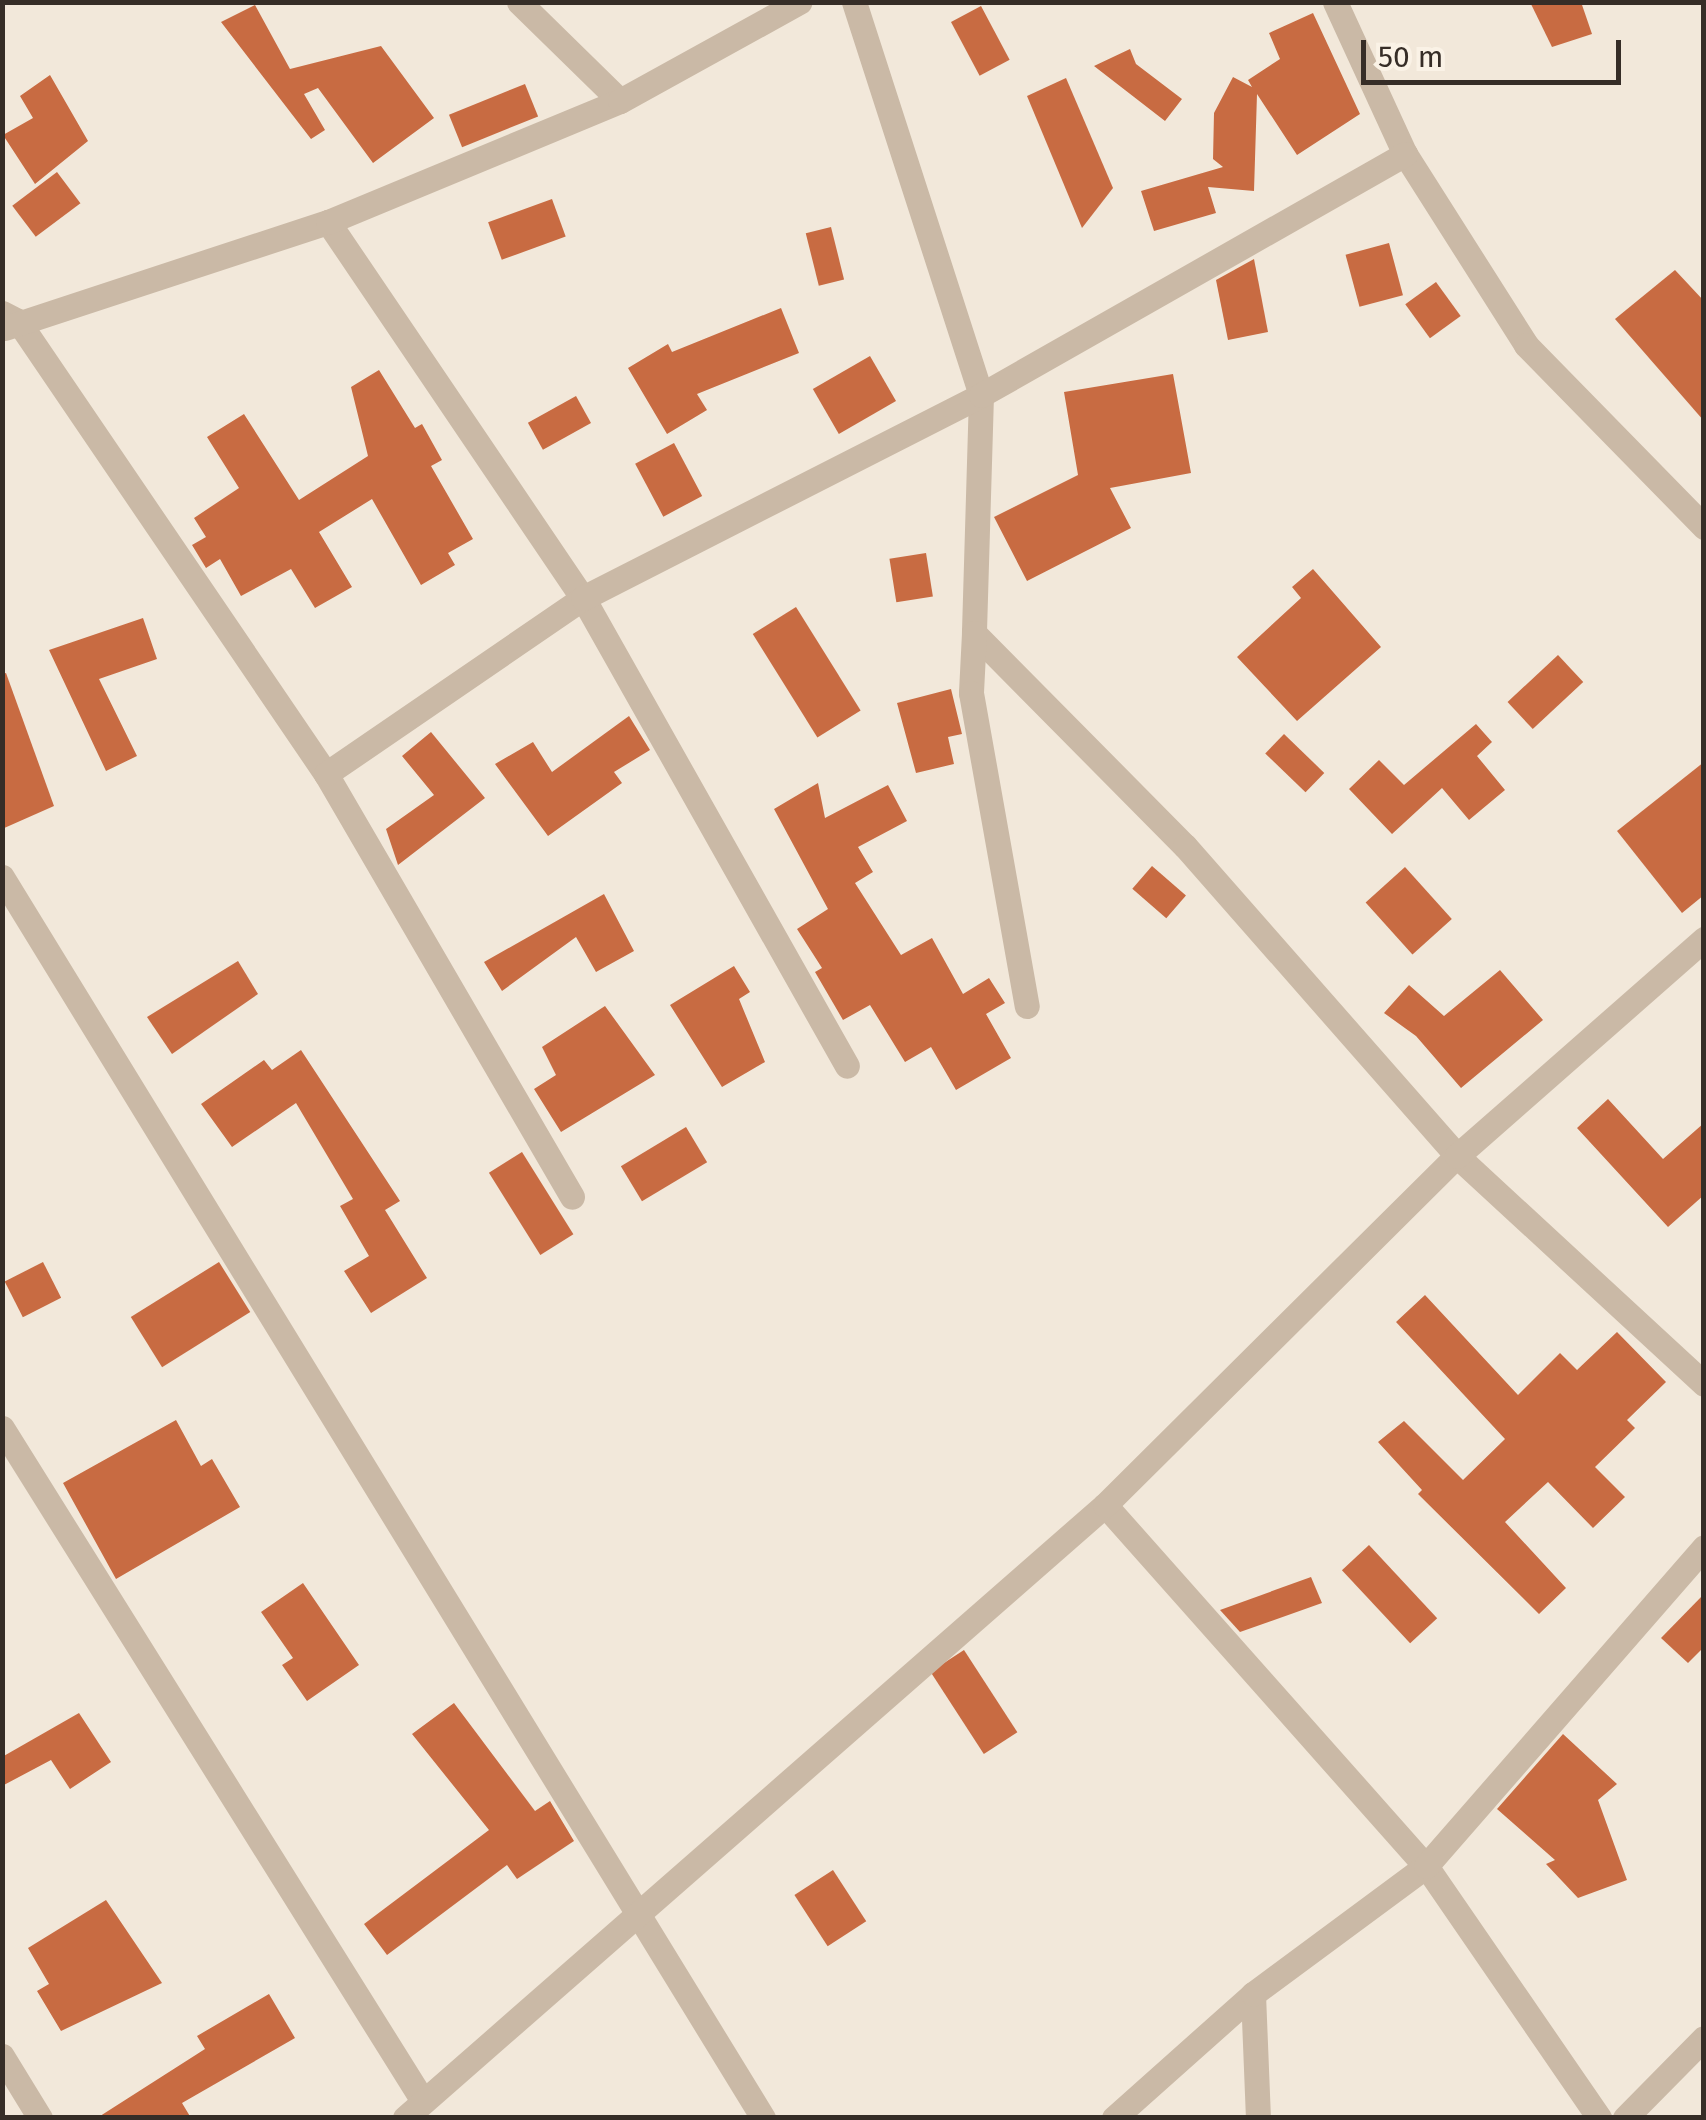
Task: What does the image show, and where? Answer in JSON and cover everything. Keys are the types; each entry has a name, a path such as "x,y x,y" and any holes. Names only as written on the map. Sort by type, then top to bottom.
{"street":[{"path":"519,2 620,101"},
{"path":"572,1198 326,774 8,321 328,222 620,101 799,2"},
{"path":"854,2 982,395 972,693 1027,1006"},
{"path":"1335,2 1405,154 1526,345 1699,513"},
{"path":"326,774 583,598 982,395 1405,154"},
{"path":"328,222 583,598 847,1066"},
{"path":"974,633 1185,846 1457,1156 1704,1384"},
{"path":"2,877 640,1910 763,2118"},
{"path":"2,1428 414,2109 1105,1505 1457,1156 1704,939"},
{"path":"1105,1505 1426,1866 1599,2118"},
{"path":"1114,2118 1252,1994 1426,1866 1704,1547"},
{"path":"1252,1994 1258,2118"},
{"path":"1625,2118 1704,2038"},
{"path":"2,2056 40,2118"}],"building":[{"path":"1530,2 1581,2 1592,34 1552,47"},
{"path":"255,5 290,69 381,46 434,118 373,163 318,88 304,94 325,130 311,139 221,22"},
{"path":"981,6 1010,60 980,76 951,22"},
{"path":"1313,13 1360,114 1297,155 1257,94 1254,191 1208,187 1216,213 1154,231 1141,191 1223,167 1213,159 1214,113 1233,77 1252,87 1248,80 1280,59 1269,33"},
{"path":"1130,49 1136,64 1182,99 1165,121 1094,66"},
{"path":"50,75 88,141 35,184 3,135 33,118 20,96"},
{"path":"1066,78 1113,188 1082,228 1027,96"},
{"path":"525,84 538,116 462,147 449,115"},
{"path":"57,172 80,203 36,237 12,206"},
{"path":"552,199 566,237 502,260 488,222"},
{"path":"831,227 844,279 819,286 806,233"},
{"path":"1389,243 1403,295 1360,307 1346,255"},
{"path":"1254,259 1268,332 1228,340 1216,280"},
{"path":"1675,270 1704,301 1704,421 1615,319"},
{"path":"1436,282 1461,316 1430,338 1405,304"},
{"path":"781,308 799,353 697,394 707,410 667,434 628,368 668,344 672,352"},
{"path":"870,356 896,401 839,434 813,389"},
{"path":"379,370 415,428 422,424 442,460 431,466 473,539 448,553 455,565 421,585 372,499 319,532 352,587 315,608 291,569 241,596 220,559 206,568 192,545 206,537 194,518 239,488 207,437 244,414 299,500 368,456 351,387"},
{"path":"1173,374 1191,473 1110,488 1131,528 1027,581 994,517 1078,475 1064,392"},
{"path":"576,396 591,423 543,450 528,423"},
{"path":"674,443 702,496 663,517 635,464"},
{"path":"926,553 933,596 896,602 889,559"},
{"path":"1313,569 1381,647 1297,721 1237,657 1301,598 1292,587"},
{"path":"796,607 861,710 817,737 753,634"},
{"path":"143,618 157,659 99,679 137,756 106,771 49,650"},
{"path":"1558,655 1583,682 1533,729 1508,702"},
{"path":"6,673 54,806 2,829 2,674"},
{"path":"951,689 962,734 948,737 954,764 916,773 897,703"},
{"path":"629,716 650,750 614,772 622,783 548,836 495,764 533,742 552,772"},
{"path":"1476,724 1492,742 1477,756 1505,790 1469,820 1442,788 1392,834 1349,789 1379,760 1404,785"},
{"path":"431,732 485,798 398,865 386,829 434,795 402,756"},
{"path":"1284,734 1324,773 1306,792 1265,753"},
{"path":"1704,762 1704,895 1682,913 1617,831"},
{"path":"818,783 825,818 888,785 907,821 858,847 873,872 855,883 901,955 932,938 963,994 989,978 1005,1003 986,1014 1011,1058 956,1090 931,1047 905,1062 870,1005 843,1020 815,972 822,968 797,929 828,909 774,809"},
{"path":"1152,866 1186,896 1166,918 1132,889"},
{"path":"1405,867 1452,919 1412,954 1366,902"},
{"path":"604,894 634,951 596,972 576,937 502,991 484,962"},
{"path":"238,961 258,994 172,1054 147,1017"},
{"path":"734,966 750,992 739,999 765,1062 722,1087 670,1005"},
{"path":"1500,970 1543,1020 1461,1088 1416,1036 1384,1013 1409,985 1444,1016"},
{"path":"605,1006 655,1075 561,1132 534,1089 556,1075 542,1047"},
{"path":"301,1050 400,1201 385,1210 427,1278 371,1313 344,1271 369,1256 340,1206 353,1199 296,1103 232,1147 201,1104 264,1060 272,1070"},
{"path":"1608,1099 1663,1159 1704,1123 1704,1195 1668,1227 1577,1128"},
{"path":"686,1127 707,1162 642,1201 621,1166"},
{"path":"522,1152 573,1234 540,1255 489,1173"},
{"path":"43,1262 61,1298 23,1317 5,1282"},
{"path":"219,1262 250,1312 162,1367 131,1317"},
{"path":"1425,1295 1518,1395 1560,1353 1577,1370 1617,1332 1666,1382 1627,1420 1635,1428 1595,1467 1625,1497 1593,1528 1548,1482 1505,1522 1566,1588 1539,1614 1418,1494 1422,1490 1378,1442 1404,1421 1463,1480 1505,1439 1396,1322"},
{"path":"176,1420 201,1466 212,1459 240,1507 116,1579 63,1483"},
{"path":"1369,1545 1437,1618 1410,1643 1342,1570"},
{"path":"1311,1577 1322,1603 1240,1632 1220,1610"},
{"path":"303,1583 359,1665 307,1701 282,1665 293,1658 261,1612"},
{"path":"1704,1594 1704,1647 1688,1663 1661,1638"},
{"path":"964,1650 1017,1732 984,1754 930,1672"},
{"path":"454,1703 535,1811 550,1801 574,1841 517,1879 507,1865 387,1955 364,1924 489,1830 412,1734"},
{"path":"79,1713 111,1762 70,1789 51,1760 2,1786 2,1757"},
{"path":"1563,1734 1617,1784 1598,1800 1627,1880 1578,1898 1546,1864 1555,1860 1497,1809"},
{"path":"833,1870 866,1921 828,1946 794,1895"},
{"path":"106,1900 162,1983 61,2031 37,1991 49,1984 28,1948"},
{"path":"269,1994 295,2038 182,2103 191,2118 97,2118 205,2049 197,2036"}]}
